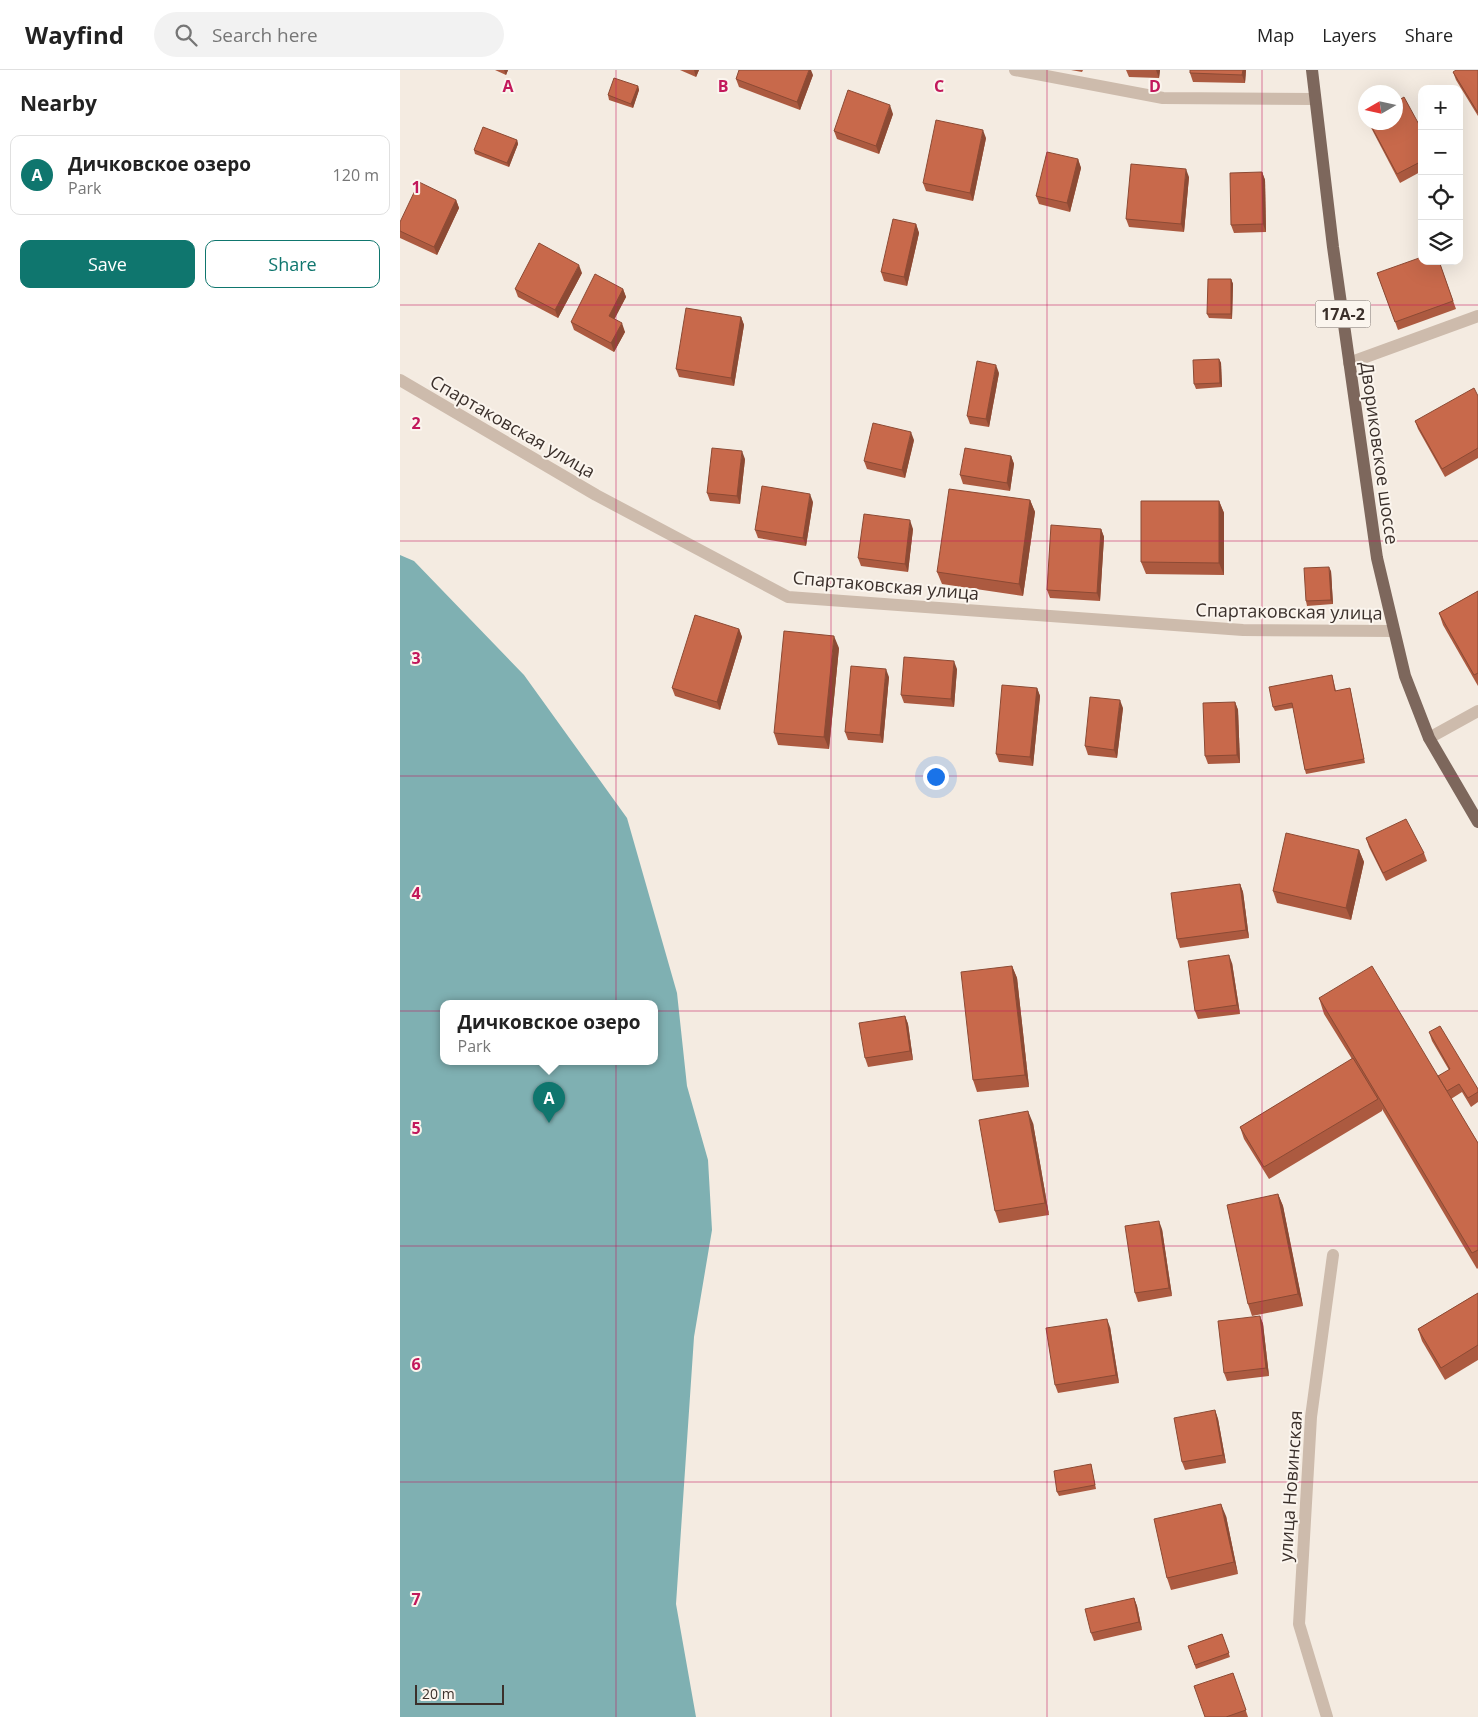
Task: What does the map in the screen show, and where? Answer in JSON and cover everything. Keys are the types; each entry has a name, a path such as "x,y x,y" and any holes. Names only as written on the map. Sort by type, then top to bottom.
{"main road":[{"name":"Двориковское шоссе","path":"1312,70 1349,363 1377,558 1405,676 1428,738 1478,822"}],"street":[{"path":"1015,70 1164,98 1315,99"},
{"path":"1349,363 1478,316"},
{"name":"Спартаковская улица","path":"400,380 596,495 788,597 1243,630 1394,631"},
{"path":"1428,738 1478,711"},
{"name":"улица Новинская","path":"1327,1717 1299,1624 1311,1416 1333,1255"}],"water":[{"path":"400,555 414,561 524,675 627,818 677,993 687,1086 708,1160 712,1230 694,1337 676,1604 696,1717 400,1717"}],"building":[{"path":"739,70 809,70 797,102 736,79"},
{"path":"1190,70 1243,70 1242,75 1190,73"},
{"path":"1456,70 1478,70 1478,113 1463,88 1463,85 1461,85 1453,72"},
{"path":"614,78 638,86 631,104 608,95"},
{"path":"848,90 890,105 876,146 834,131"},
{"path":"1403,98 1418,123 1418,163 1397,174 1373,130 1403,130"},
{"path":"936,120 983,130 970,193 923,183"},
{"path":"483,127 517,140 507,163 474,150"},
{"path":"1047,152 1078,159 1067,203 1036,196"},
{"path":"1131,164 1186,169 1181,224 1126,219"},
{"path":"1262,172 1263,224 1231,225 1230,173"},
{"path":"419,182 456,200 434,247 400,231 400,222"},
{"path":"893,219 916,224 904,277 881,272"},
{"path":"539,243 579,265 555,310 515,289"},
{"path":"1418,258 1418,265 1440,265 1453,301 1395,322 1377,273"},
{"path":"595,274 623,289 609,316 622,323 611,343 571,322"},
{"path":"1208,279 1231,279 1231,314 1207,314"},
{"path":"686,308 741,317 731,378 676,369"},
{"path":"1219,359 1220,383 1194,384 1193,360"},
{"path":"977,361 996,365 986,419 967,416"},
{"path":"1474,388 1478,396 1478,448 1442,469 1415,421"},
{"path":"873,423 911,432 902,470 864,461"},
{"path":"712,448 742,451 737,496 707,493"},
{"path":"965,448 1011,456 1007,483 960,475"},
{"path":"762,486 810,494 803,538 755,530"},
{"path":"949,489 1030,500 1019,584 937,572"},
{"path":"1141,501 1219,501 1219,563 1141,562"},
{"path":"864,514 910,520 905,564 858,558"},
{"path":"1051,525 1101,529 1097,593 1047,590"},
{"path":"1329,567 1331,600 1306,601 1304,568"},
{"path":"1478,591 1478,673 1474,675 1439,613"},
{"path":"695,615 739,629 717,702 672,688"},
{"path":"784,631 834,636 824,737 774,733"},
{"path":"904,657 954,661 951,699 901,695"},
{"path":"851,666 886,669 880,735 845,732"},
{"path":"1332,675 1335,691 1350,688 1364,759 1305,770 1292,703 1273,707 1269,687"},
{"path":"1002,685 1037,688 1030,757 996,754"},
{"path":"1090,697 1120,700 1114,750 1085,746"},
{"path":"1235,702 1237,755 1205,756 1203,703"},
{"path":"1406,819 1424,853 1383,873 1366,838"},
{"path":"1286,833 1359,850 1346,908 1273,891"},
{"path":"1240,884 1246,930 1177,939 1171,893"},
{"path":"1229,955 1237,1005 1195,1011 1188,961"},
{"path":"1012,966 1025,1075 973,1080 961,972"},
{"path":"1372,966 1478,1143 1478,1250 1472,1253 1319,998"},
{"path":"905,1016 910,1051 865,1058 859,1023"},
{"path":"1440,1026 1478,1089 1478,1092 1468,1098 1459,1084 1447,1091 1438,1076 1450,1069 1429,1032"},
{"path":"1353,1058 1378,1099 1264,1167 1240,1127"},
{"path":"1028,1111 1045,1203 995,1211 979,1120"},
{"path":"1278,1194 1298,1294 1248,1304 1227,1205"},
{"path":"1159,1221 1169,1288 1135,1293 1125,1226"},
{"path":"1478,1293 1478,1345 1441,1368 1418,1329"},
{"path":"1260,1316 1266,1368 1224,1373 1218,1321"},
{"path":"1107,1319 1116,1375 1055,1385 1046,1328"},
{"path":"1215,1410 1223,1455 1182,1462 1174,1418"},
{"path":"1091,1464 1095,1485 1057,1492 1054,1471"},
{"path":"1221,1504 1234,1562 1167,1578 1154,1519"},
{"path":"1134,1598 1139,1622 1091,1633 1085,1609"},
{"path":"1222,1634 1229,1653 1195,1665 1188,1646"},
{"path":"1233,1673 1246,1710 1226,1717 1205,1717 1194,1686"}],"place":[{"name":"Дичковское озеро","path":"549,1123"}]}
